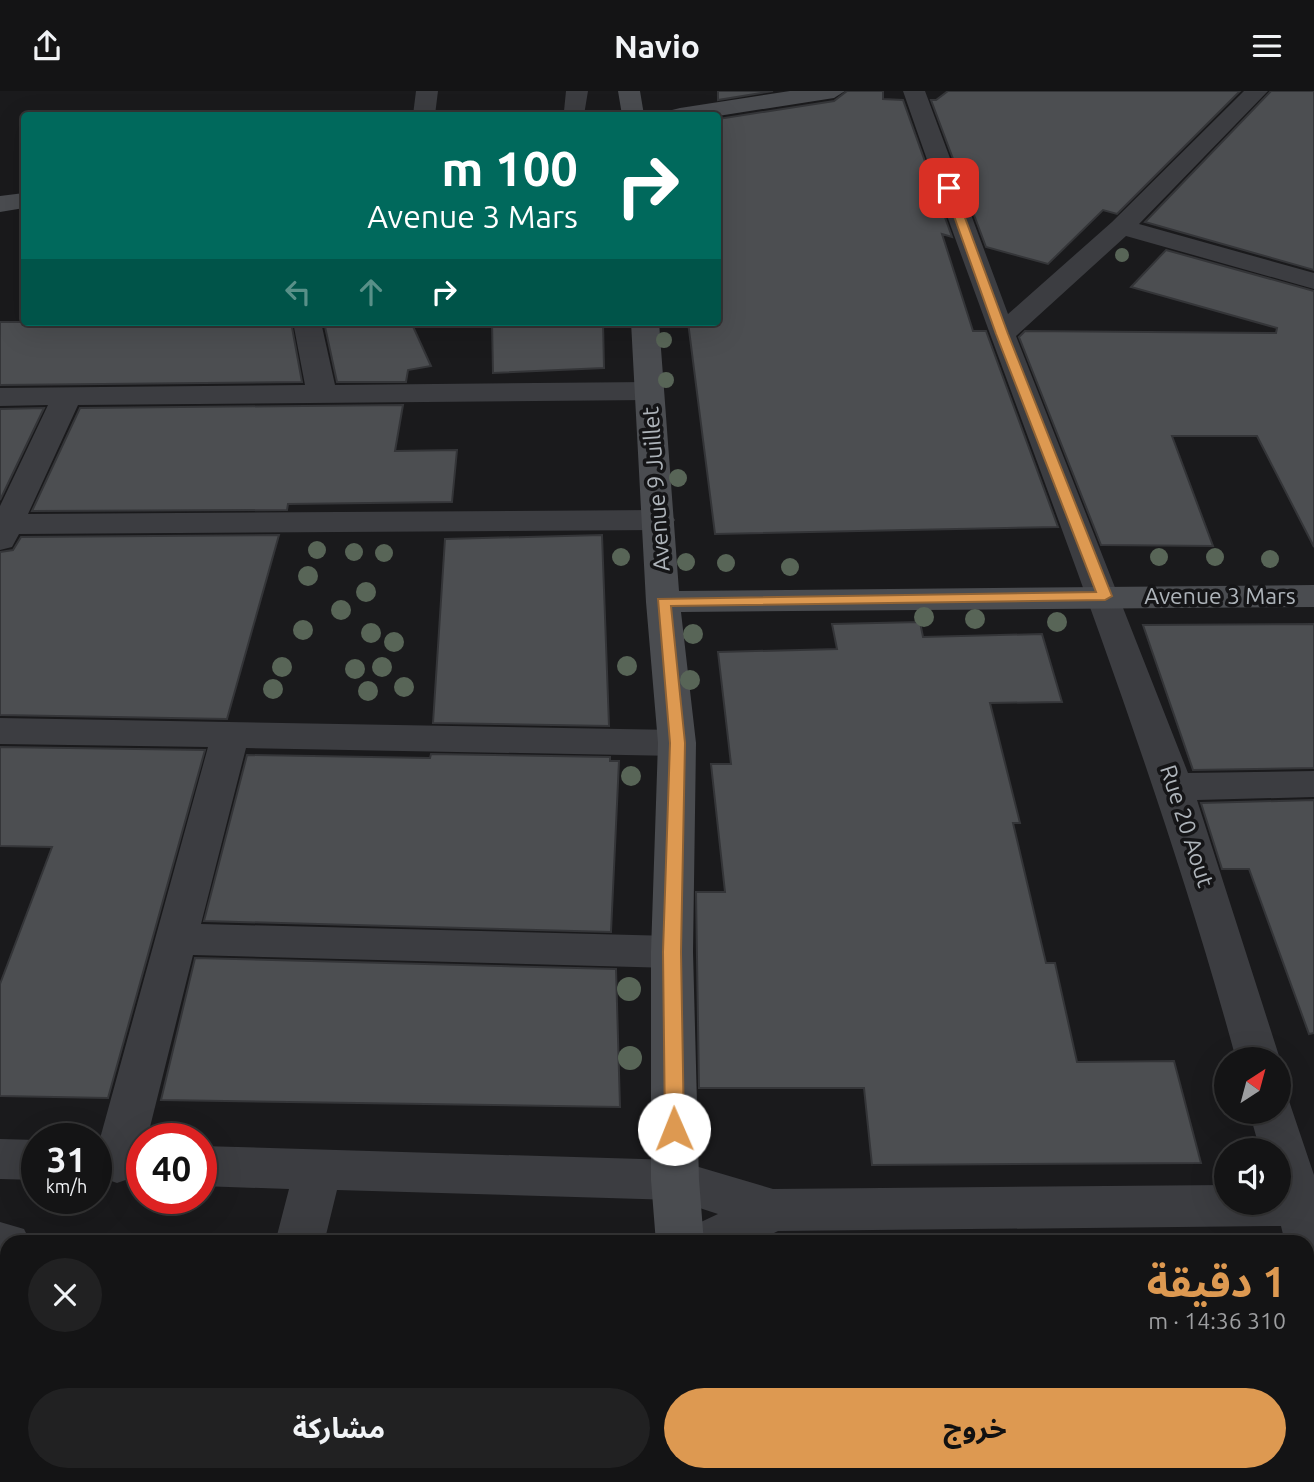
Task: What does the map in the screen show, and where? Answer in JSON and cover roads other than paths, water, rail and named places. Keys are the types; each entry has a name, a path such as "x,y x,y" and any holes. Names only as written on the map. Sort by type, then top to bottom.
{"street":[{"path":"424,112 428,91"},
{"path":"629,91 632,112"},
{"path":"698,112 834,91"},
{"name":"Rue 20 Aout","path":"914,91 1002,334 1105,596 1175,787 1234,968 1255,1047"},
{"path":"1002,334 1121,227 1257,91"},
{"path":"0,204 21,201"},
{"path":"1121,227 1314,281"},
{"path":"308,326 323,394"},
{"name":"Avenue 9 Juillet","path":"645,326 663,602 677,743 672,952 675,1180 679,1235"},
{"path":"0,397 649,391"},
{"path":"68,395 3,529 659,520"},
{"name":"Avenue 3 Mars","path":"663,602 1314,596"},
{"path":"0,731 677,743"},
{"path":"118,1163 231,733"},
{"path":"1175,787 1314,784"},
{"path":"177,939 672,952"},
{"path":"1277,1124 1306,1206 1310,1235"},
{"path":"0,1159 21,1160"},
{"path":"217,1167 675,1180 774,1210 1306,1206"},
{"path":"301,1235 318,1170"},
{"path":"722,1235 774,1210"}]}
